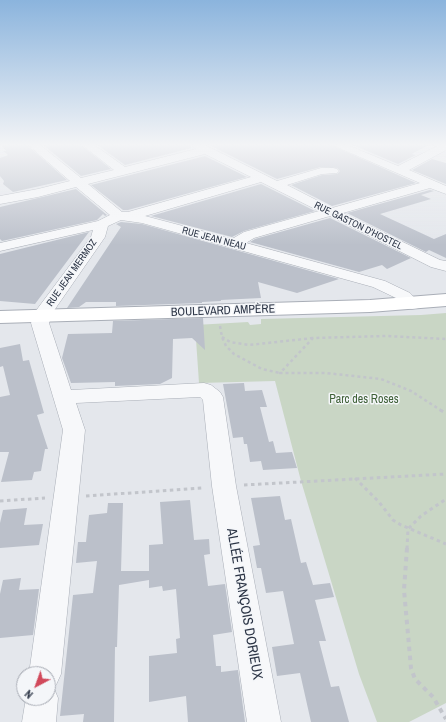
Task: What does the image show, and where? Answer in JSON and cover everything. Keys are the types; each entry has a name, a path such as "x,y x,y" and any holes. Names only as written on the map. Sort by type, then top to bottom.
{"street":[{"name":"RUE JEAN NEAU","path":"73,178 124,216 234,244 379,284 404,296 412,304"},
{"path":"0,200 38,193 96,178"},
{"name":"RUE GASTON D'HOSTEL","path":"260,178 441,265"},
{"name":"RUE JEAN MERMOZ","path":"43,316 98,237 102,224 124,216 260,178"},
{"path":"276,185 299,178"},
{"path":"416,178 446,190"},
{"path":"234,244 248,235 431,184"},
{"path":"0,247 102,224"},
{"name":"BOULEVARD AMPÈRE","path":"0,317 412,304 446,300"},
{"path":"43,316 40,327 74,430 46,666"},
{"name":"ALLÉE FRANÇOIS DORIEUX","path":"64,397 204,390 214,397 224,486 264,722"},
{"path":"39,722 41,706"}],"path":[{"path":"219,322 222,337 226,346 240,358 262,369 280,373 326,373 381,379 411,391 446,413"},
{"path":"222,337 230,342 249,345 313,338 386,336 446,339"},
{"path":"280,373 313,338"},
{"path":"0,501 355,478 446,474"},
{"path":"355,478 393,520 408,530 446,544"},
{"path":"446,498 421,516 408,530 404,590 411,668 415,679 433,697 446,719"}],"green space":[{"name":"Parc des Roses","path":"446,313 446,703 409,722 377,722 359,674 301,481 275,381 199,383 195,325 248,322 250,325 261,324 261,319"}],"building":[{"path":"1,178 64,178 67,180 13,192 3,184 4,181"},
{"path":"120,178 244,178 128,210 123,210 91,185"},
{"path":"314,178 404,178 416,183 332,206 291,185"},
{"path":"431,178 446,178 446,184"},
{"path":"261,184 315,211 244,231 232,237 151,216"},
{"path":"76,189 107,215 105,216 103,214 97,220 2,241 0,239 0,207"},
{"path":"430,190 434,191 421,195 431,199 380,214 434,239 446,234 446,258 429,250 426,252 347,213"},
{"path":"330,218 411,258 387,269 382,265 359,272 250,242 255,239"},
{"path":"121,222 142,224 339,279 297,293 258,282 261,298 221,300 202,303 116,306 116,302 86,302 79,307 67,308 121,227 116,224"},
{"path":"89,232 35,304 0,301 0,254"},
{"path":"203,318 205,350 192,338 173,339 172,378 160,384 115,386 115,382 71,383 62,358 68,334 112,333 113,321"},
{"path":"20,344 23,361 29,360 44,413 37,415 48,449 45,449 41,471 34,472 32,480 1,482 9,452 0,452 0,397 10,395 3,366 0,367 0,348"},
{"path":"244,383 245,391 262,390 267,407 260,407 269,442 273,441 276,453 292,452 297,468 263,470 261,461 250,462 247,444 244,444 243,437 233,438 223,384"},
{"path":"280,496 285,520 291,519 301,563 306,562 313,585 330,583 334,597 315,600 326,641 319,641 331,687 339,686 349,722 311,722 300,673 277,676 272,647 294,644 283,591 266,593 261,568 257,568 253,546 260,545 251,498"},
{"path":"190,500 194,540 209,539 210,554 204,555 208,586 225,584 232,632 213,635 216,666 221,666 221,672 238,670 245,722 188,722 186,696 149,702 149,656 177,653 176,639 180,638 176,589 163,591 162,586 149,588 149,580 119,585 117,647 115,647 114,722 83,722 84,714 60,716 73,595 93,593 97,561 76,563 78,542 86,542 89,515 107,513 108,503 123,503 121,571 149,571 149,545 163,544 160,502"},
{"path":"27,508 24,525 43,524 39,545 0,548 0,523 3,510"},
{"path":"21,578 19,590 39,589 33,635 0,638 0,594 3,580"}]}
